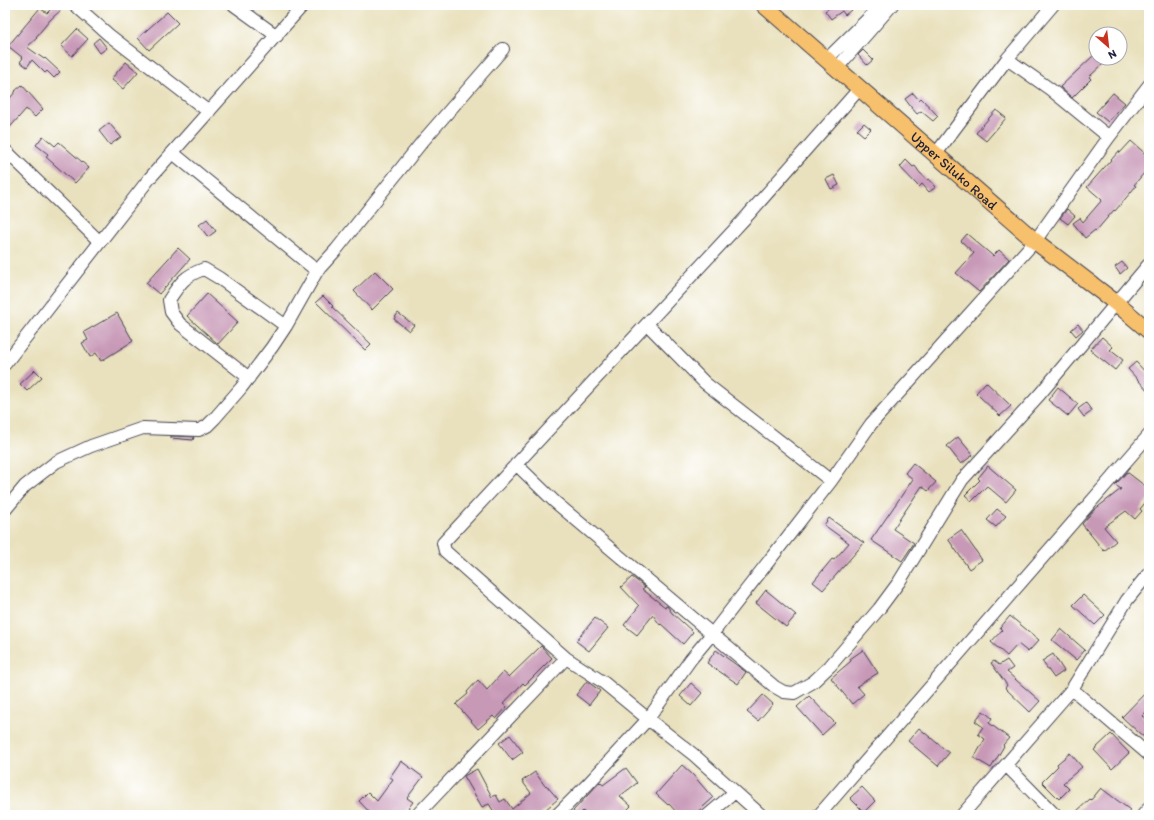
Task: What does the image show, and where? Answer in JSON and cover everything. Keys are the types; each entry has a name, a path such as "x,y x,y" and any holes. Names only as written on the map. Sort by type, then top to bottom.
{"main road":[{"name":"Upper Siluko Road","path":"764,5 1035,241 1116,303 1149,331"}],"street":[{"path":"75,5 109,35 209,112"},
{"path":"234,5 277,36"},
{"path":"5,364 149,179 304,5"},
{"path":"832,64 882,5"},
{"path":"832,64 892,5"},
{"path":"935,155 1007,59 1053,5"},
{"path":"5,510 25,486 56,462 91,446 143,428 199,430 208,426 249,378 286,326 317,271 336,250 422,142 503,49"},
{"path":"1007,59 1050,88 1109,137"},
{"path":"557,815 648,719 691,659 831,481 871,424 1035,241 1109,137 1149,85"},
{"path":"760,815 694,755 604,682 566,658 445,551 443,543 748,215 860,88"},
{"path":"5,150 99,242"},
{"path":"173,153 317,271"},
{"path":"516,464 555,502 775,687 784,692 794,693 813,682 830,666 889,596 900,582 962,480 1040,394 1149,264"},
{"path":"249,378 180,324 172,312 169,300 180,283 191,273 204,269 286,326"},
{"path":"647,324 705,382 831,481"},
{"path":"819,815 1149,435"},
{"path":"962,815 1072,689 1127,600 1149,573"},
{"path":"416,815 566,658"},
{"path":"1072,689 1149,755"},
{"path":"1006,765 1055,815"},
{"path":"708,815 735,792"},
{"path":"1143,815 1149,808"}],"building":[{"path":"55,5 62,6 59,9 61,10 50,20 36,37 37,38 27,47 44,59 45,58 60,72 54,78 47,71 45,73 32,60 27,67 20,62 23,58 8,46 40,8 47,13"},
{"path":"833,5 849,5 848,6 851,10 845,15 842,11 831,19 825,11"},
{"path":"167,12 178,23 149,50 138,38"},
{"path":"77,29 88,39 72,56 61,46"},
{"path":"99,38 107,48 100,53 93,43"},
{"path":"863,50 873,60 867,65 858,55"},
{"path":"1088,61 1088,66 1101,66 1089,77 1091,79 1072,98 1060,87"},
{"path":"126,62 138,72 123,89 111,79"},
{"path":"22,85 43,109 35,117 26,109 5,133 5,104 15,91"},
{"path":"913,93 919,100 921,98 938,116 933,121 921,111 917,114 905,99"},
{"path":"1113,93 1125,103 1108,122 1096,112"},
{"path":"996,110 1006,118 986,141 976,133"},
{"path":"109,123 121,137 110,145 99,131"},
{"path":"864,123 871,129 864,136 857,130"},
{"path":"43,136 55,146 59,142 89,168 75,183 46,157 48,154 36,145"},
{"path":"1131,141 1149,157 1149,177 1144,173 1134,185 1136,186 1115,211 1114,210 1096,231 1095,230 1085,238 1073,223 1080,218 1083,222 1102,200 1087,187 1119,151 1120,153"},
{"path":"906,160 913,167 915,166 920,173 928,180 929,179 936,187 929,192 922,184 919,187 900,167"},
{"path":"834,175 839,185 831,189 826,179"},
{"path":"1067,209 1075,216 1068,224 1060,218"},
{"path":"207,219 216,231 208,237 199,225"},
{"path":"967,234 993,256 999,250 1009,259 979,292 956,273 974,253 961,241"},
{"path":"178,248 190,259 159,294 146,283"},
{"path":"1122,262 1127,268 1120,274 1115,267"},
{"path":"375,271 393,289 372,310 354,291"},
{"path":"207,294 238,322 218,344 187,316"},
{"path":"323,296 333,306 332,307 371,344 365,350 316,302"},
{"path":"117,313 133,341 101,361 96,353 90,357 82,343 88,340 84,332"},
{"path":"398,313 414,325 409,331 394,319"},
{"path":"1078,324 1083,330 1076,336 1071,330"},
{"path":"1102,337 1113,347 1110,350 1123,360 1115,370 1090,350"},
{"path":"1136,362 1149,376 1149,392 1128,369"},
{"path":"35,370 42,377 27,391 20,384"},
{"path":"986,382 1011,406 1000,416 976,393"},
{"path":"1058,387 1078,404 1068,416 1048,400"},
{"path":"1086,403 1092,411 1084,417 1078,409"},
{"path":"171,436 194,437 193,440 171,438"},
{"path":"958,437 973,455 961,464 947,446"},
{"path":"913,463 936,482 928,491 922,486 893,529 914,543 902,561 871,540 913,479 905,473"},
{"path":"988,466 1016,490 1006,502 987,486 972,501 965,495 980,480 978,478"},
{"path":"1127,472 1149,489 1149,498 1140,509 1142,511 1135,519 1126,511 1104,527 1116,541 1104,551 1082,524 1094,510 1121,489 1115,485"},
{"path":"997,509 1006,516 996,527 987,520"},
{"path":"829,518 864,543 823,590 813,582 832,559 834,560 849,543 824,525"},
{"path":"961,530 982,560 969,569 948,539"},
{"path":"632,577 645,587 642,589 665,607 667,606 672,613 693,632 683,644 661,624 660,625 653,615 637,635 624,625 639,606 621,587"},
{"path":"766,590 796,615 786,627 756,603"},
{"path":"1083,595 1105,615 1095,625 1073,605"},
{"path":"1010,616 1039,640 1028,652 1018,644 1007,656 991,642 1002,630 1000,628"},
{"path":"595,618 608,628 589,651 576,641"},
{"path":"1061,629 1085,650 1076,660 1052,640"},
{"path":"541,646 552,658 525,685 523,683 503,704 507,707 496,719 493,716 478,729 456,704 468,694 467,692 478,680 487,690 503,672 509,677"},
{"path":"716,650 746,672 738,684 707,663"},
{"path":"863,650 878,673 857,686 864,694 852,704 831,678 851,661 850,659"},
{"path":"1053,654 1064,671 1054,678 1042,661"},
{"path":"1007,660 1013,668 1007,672 1040,701 1030,712 1005,688 1007,685 991,663 994,661 999,665"},
{"path":"587,681 600,691 589,705 576,695"},
{"path":"691,683 702,693 691,706 680,696"},
{"path":"1149,689 1149,709 1142,716 1149,721 1149,741 1122,717"},
{"path":"763,695 773,704 758,721 747,712"},
{"path":"809,696 835,723 822,735 797,707"},
{"path":"983,711 992,718 989,723 1009,738 1003,745 1004,746 991,768 974,758 985,739 978,734 983,727 975,721"},
{"path":"919,728 949,753 938,766 908,741"},
{"path":"1111,734 1129,753 1112,769 1094,750"},
{"path":"510,735 523,752 512,760 499,743"},
{"path":"1070,753 1082,767 1063,783 1069,789 1059,799 1042,782 1058,766 1057,764"},
{"path":"401,761 423,777 407,798 413,802 403,815 372,815 359,801 368,792 377,801 393,779 390,777"},
{"path":"682,765 713,798 694,815 679,815 669,804 668,805 656,794"},
{"path":"626,768 637,783 620,796 631,806 622,815 586,815 583,811 579,815 576,815 573,811 600,782 603,785"},
{"path":"477,769 492,797 496,795 500,802 505,799 512,809 531,793 522,781 535,772 545,786 546,785 558,799 539,815 496,815 489,804 482,807 464,776"},
{"path":"862,787 875,801 864,812 850,798"},
{"path":"1101,788 1130,810 1126,815 1081,815 1077,811 1090,799 1091,800"}]}
